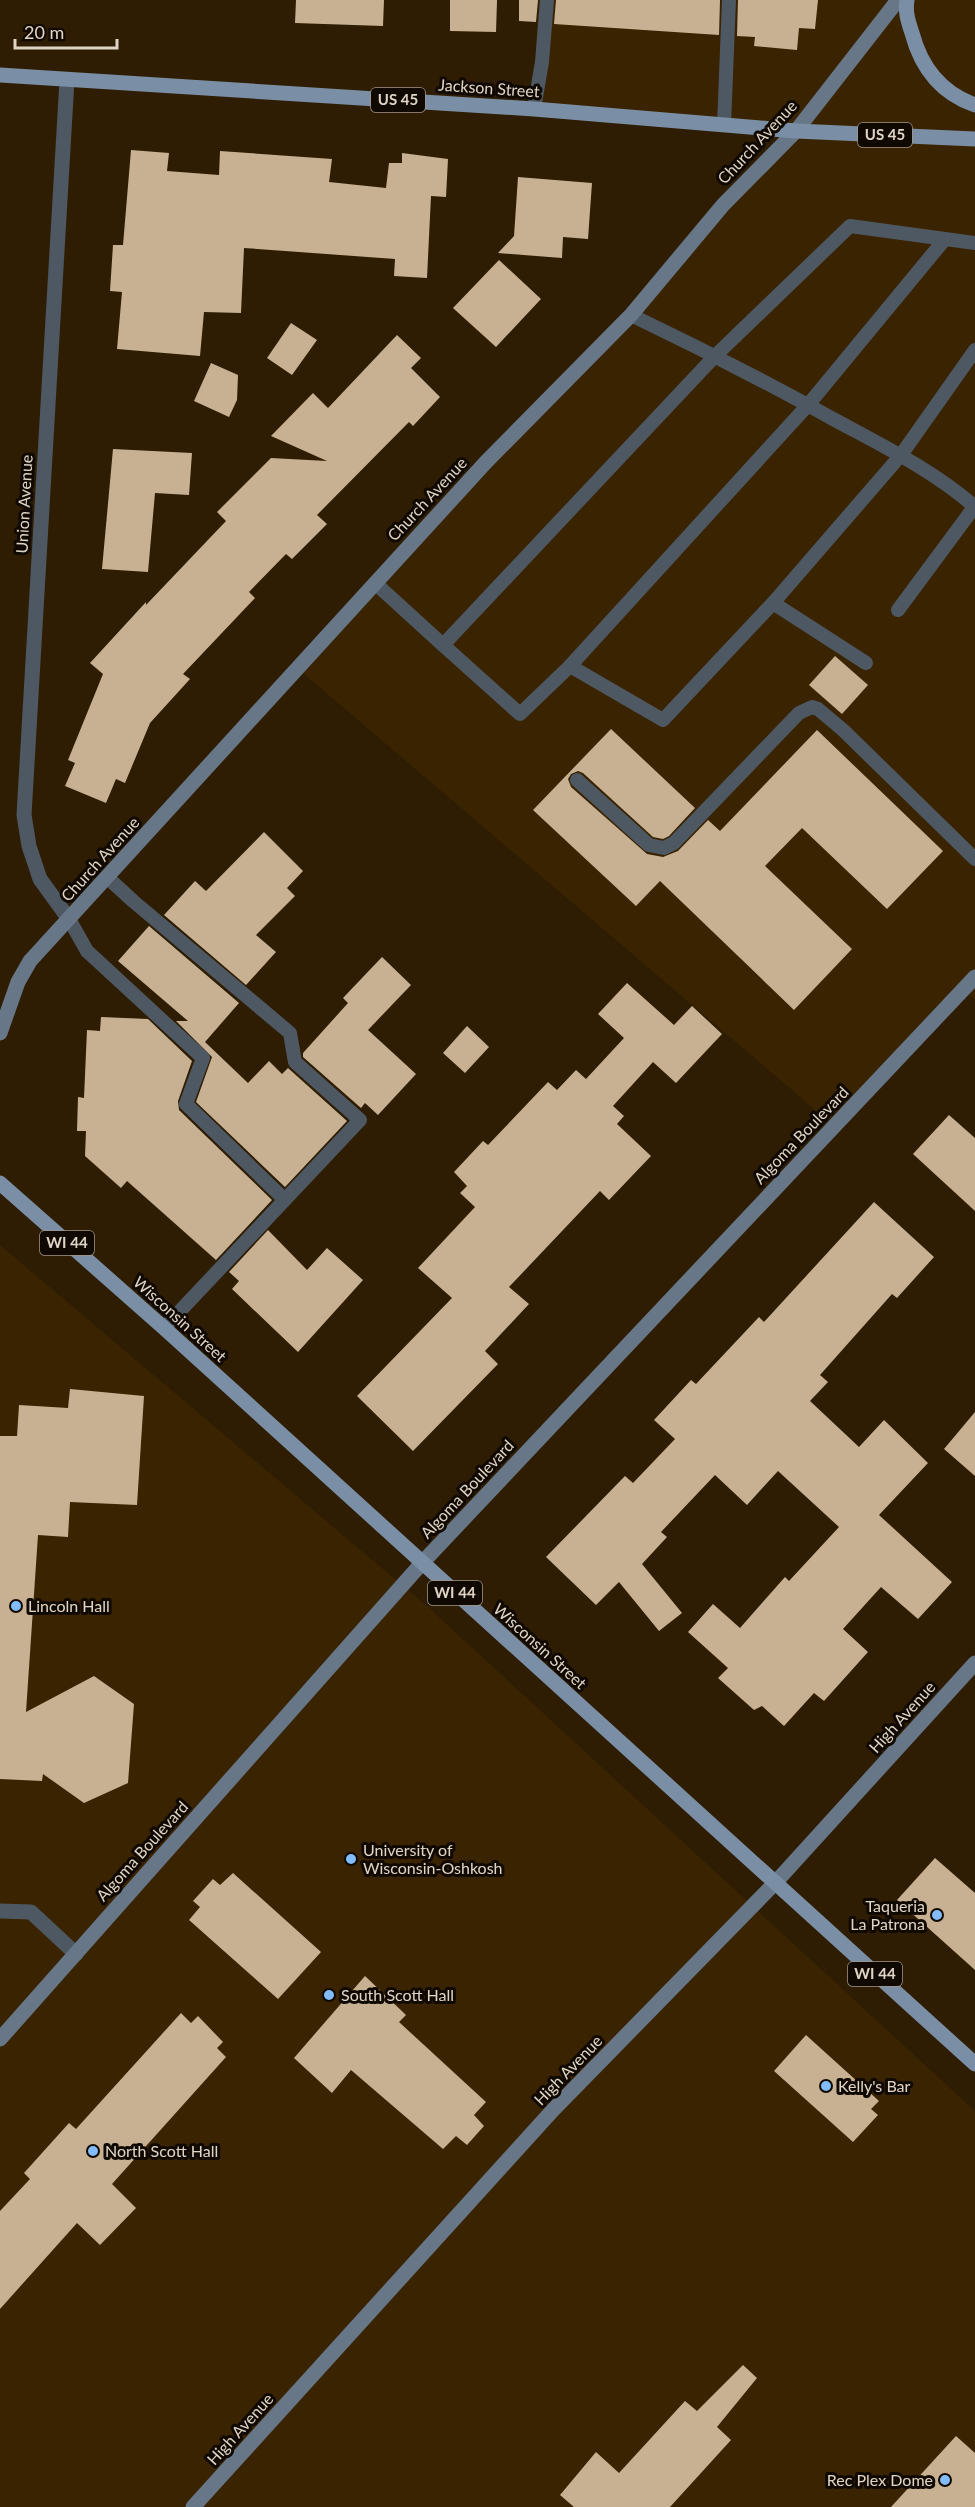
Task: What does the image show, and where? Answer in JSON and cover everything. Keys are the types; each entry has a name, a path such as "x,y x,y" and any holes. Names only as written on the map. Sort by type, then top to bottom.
{"main road":[{"name":"Church Avenue","path":"0,1033 18,982 30,961 486,462 631,315 723,205 796,131 898,0"},
{"path":"907,0 906,11 913,38 931,76 964,101 975,105"},
{"name":"Jackson Street","path":"0,75 534,109 796,131 975,139"},
{"name":"Algoma Boulevard","path":"0,2039 422,1563 975,977"},
{"name":"Wisconsin Street","path":"0,1183 164,1328 975,2064"},
{"name":"High Avenue","path":"193,2507 553,2110 775,1884 975,1663"}],"street":[{"name":"Union Avenue","path":"67,80 24,815 29,846 40,879 69,920"},
{"path":"0,1911 31,1912 76,1954"}],"lane":[{"path":"534,109 542,62 547,0"},
{"path":"724,125 729,0"},
{"path":"443,645 715,356 850,226 975,243"},
{"path":"375,583 520,714 570,666 808,405 945,239"},
{"path":"631,315 715,356 901,455 961,494 975,506 898,610"},
{"path":"570,666 663,720 773,603 901,455 975,350"},
{"path":"773,603 866,663"},
{"path":"577,780 649,844 664,848 674,843 799,713 812,707 818,709 843,730 975,859"},
{"path":"108,878 290,1033 295,1062 360,1120 164,1328"},
{"path":"69,920 87,951 203,1058 186,1104 284,1200"}],"shaded area":[{"path":"538,0 975,0 975,1000 964,990 834,1126 297,668 795,132 534,109"},
{"name":"University of Wisconsin-Oshkosh","path":"0,1245 428,1607 975,2111 975,2507 0,2507"}],"building":[{"path":"296,0 384,0 383,26 295,23"},
{"path":"450,0 497,0 496,32 450,31"},
{"path":"519,0 538,0 536,22 519,21"},
{"path":"556,0 720,0 719,35 554,24"},
{"path":"738,0 818,0 815,29 799,28 797,50 754,46 755,37 737,36"},
{"path":"131,150 169,153 167,171 219,175 220,151 332,159 329,182 386,188 389,163 402,163 402,153 448,159 446,197 431,196 427,278 394,276 395,259 244,248 241,313 204,312 200,356 117,349 122,292 110,291 113,245 123,245"},
{"path":"518,177 592,183 588,239 563,237 562,258 498,253 514,236"},
{"path":"499,260 541,299 496,347 453,308"},
{"path":"291,323 317,340 292,375 267,358"},
{"path":"397,335 421,358 411,368 440,397 413,426 409,422 317,515 327,524 292,559 286,554 249,592 255,598 183,674 190,679 150,723 125,783 116,779 106,803 65,786 75,763 68,760 103,674 90,663 226,521 217,512 271,458 327,461 271,436 313,393 328,408"},
{"path":"211,363 238,375 237,400 229,417 194,401"},
{"path":"113,449 192,453 189,495 155,493 148,572 102,569"},
{"path":"835,656 868,685 842,714 809,685"},
{"path":"611,729 695,808 669,836 663,839 653,837 583,773 578,771 571,774 568,779 571,787 647,854 663,857 678,851 708,820 720,831 817,730 943,851 887,909 802,828 765,866 852,949 794,1010 660,881 636,906 533,810"},
{"path":"264,832 303,871 287,888 295,896 256,935 276,952 246,985 164,915 195,881 206,891"},
{"path":"149,926 239,1003 205,1042 248,1083 269,1061 282,1074 288,1068 347,1121 285,1187 196,1102 212,1057 176,1021 188,1021 118,961"},
{"path":"382,957 411,985 368,1030 416,1074 378,1115 365,1103 361,1108 303,1057 303,1053 348,1003 343,998"},
{"path":"627,983 674,1025 692,1006 722,1034 676,1083 653,1062 613,1106 624,1116 617,1124 651,1156 609,1200 600,1191 509,1287 529,1304 485,1351 498,1364 413,1451 357,1396 452,1298 418,1268 475,1207 460,1193 467,1186 454,1172 483,1141 488,1145 548,1082 557,1090 576,1070 586,1079 624,1038 598,1014"},
{"path":"101,1017 148,1019 192,1061 178,1101 179,1110 272,1200 216,1260 127,1181 121,1188 85,1156 86,1131 77,1131 78,1097 84,1098 87,1030 100,1031"},
{"path":"467,1026 489,1047 465,1073 443,1053"},
{"path":"949,1115 975,1138 975,1211 913,1154"},
{"path":"874,1202 934,1257 897,1298 892,1294 820,1375 828,1382 810,1401 859,1447 884,1420 928,1463 879,1515 952,1582 918,1619 881,1587 843,1629 868,1652 824,1701 814,1693 784,1726 762,1706 754,1710 718,1678 728,1668 688,1632 713,1604 740,1628 785,1577 789,1581 839,1527 778,1471 747,1505 715,1475 661,1532 667,1537 642,1564 682,1613 659,1631 619,1582 596,1605 546,1557 625,1476 633,1483 675,1439 654,1420 691,1380 696,1384 759,1317 764,1322"},
{"path":"268,1230 307,1270 327,1248 363,1280 298,1352 232,1289 239,1281 229,1272"},
{"name":"Lincoln Hall","path":"70,1389 144,1396 137,1505 70,1502 68,1537 38,1535 26,1712 94,1676 134,1704 128,1783 84,1803 43,1774 42,1781 0,1779 0,1436 17,1436 19,1405 68,1408"},
{"path":"975,1412 975,1476 944,1449"},
{"path":"935,1858 975,1893 975,1970 897,1900"},
{"path":"233,1873 321,1952 278,1999 189,1920 200,1907 193,1901 213,1879 220,1885"},
{"path":"365,1976 406,2015 399,2022 486,2102 474,2115 484,2126 467,2145 456,2136 443,2149 351,2070 332,2093 294,2058"},
{"name":"North Scott Hall","path":"181,2013 191,2023 198,2016 223,2042 217,2048 226,2057 112,2184 136,2208 100,2245 77,2223 0,2309 0,2211 30,2179 24,2173 69,2123 76,2129"},
{"name":"Kelly's Bar","path":"806,2035 879,2101 871,2109 878,2115 853,2142 774,2071"},
{"path":"743,2365 757,2378 717,2427 731,2440 670,2507 574,2507 560,2495 596,2452 619,2473 685,2401 697,2411"},
{"name":"Rec Plex Dome","path":"956,2436 975,2453 975,2507 891,2507"}],"place":[{"name":"Lincoln Hall","path":"16,1606"},
{"name":"University of Wisconsin-Oshkosh","path":"351,1859"},
{"name":"Taqueria La Patrona","path":"937,1915"},
{"name":"South Scott Hall","path":"329,1995"},
{"name":"Kelly's Bar","path":"826,2086"},
{"name":"North Scott Hall","path":"93,2151"},
{"name":"Rec Plex Dome","path":"945,2480"}]}
